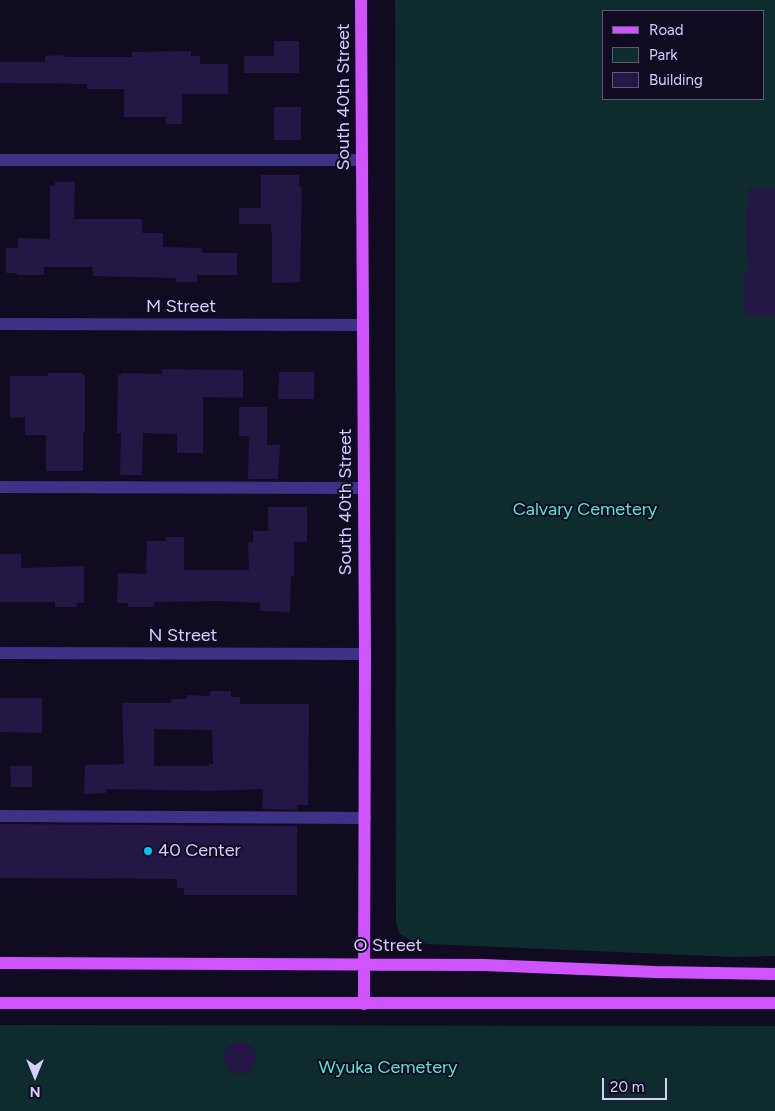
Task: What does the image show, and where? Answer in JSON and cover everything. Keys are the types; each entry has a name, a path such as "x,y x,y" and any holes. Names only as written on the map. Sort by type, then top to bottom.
{"main road":[{"name":"South 40th Street","path":"361,0 366,818 364,1004"},
{"name":"O Street","path":"0,963 484,964 655,972 775,974"},
{"path":"0,1003 775,1003"}],"street":[{"path":"0,160 362,160"},
{"name":"M Street","path":"0,324 363,325"},
{"path":"0,488 364,488"},
{"name":"N Street","path":"0,653 365,654"},
{"path":"0,816 366,818"}],"green space":[{"name":"Calvary Cemetery","path":"395,0 775,0 775,956 734,957 428,944 412,941 399,933 396,922"},
{"name":"Wyuka Cemetery","path":"0,1025 775,1026 775,1111 0,1111"}],"building":[{"path":"274,41 299,41 299,73 244,73 244,56 274,56"},
{"path":"191,51 191,56 200,56 200,64 228,64 228,94 182,94 182,124 166,124 166,117 124,117 124,89 87,89 87,84 0,83 0,62 45,62 45,56 132,57 132,52"},
{"path":"274,107 301,107 301,140 274,140"},
{"path":"261,175 299,175 299,187 302,187 300,282 272,283 271,224 239,224 239,208 261,208"},
{"path":"55,182 75,182 74,219 142,219 142,233 163,233 163,247 202,248 202,253 237,253 237,275 197,275 197,282 176,282 176,278 93,276 92,267 44,267 44,275 6,273 6,248 18,248 18,238 50,239 50,185 55,186"},
{"path":"748,188 775,188 775,316 744,316 744,273 748,273 746,209 748,209"},
{"path":"162,369 243,370 243,398 203,397 203,453 177,453 177,434 143,433 142,475 120,475 121,433 117,433 118,375 121,375 121,373 162,374"},
{"path":"279,372 314,372 314,399 278,399"},
{"path":"48,373 82,373 82,375 85,375 83,471 46,471 46,435 25,435 25,417 10,418 10,376 48,376"},
{"path":"239,407 267,407 267,445 280,445 278,479 248,479 249,436 239,436"},
{"path":"268,507 307,507 307,542 294,542 294,576 291,576 290,612 260,611 260,603 220,601 154,602 154,607 128,607 128,603 117,603 118,573 146,574 147,541 166,541 166,537 184,537 184,570 249,570 248,542 253,542 253,531 268,531"},
{"path":"0,554 21,554 21,568 84,566 84,603 77,603 77,607 55,607 55,602 0,602"},
{"path":"210,691 231,691 231,697 240,697 240,704 309,704 308,805 297,805 297,810 262,809 263,789 210,791 106,789 106,793 84,794 85,765 124,764 122,703 171,703 171,699 187,699 187,695 210,696","holes":["154,729 212,730 213,764 209,764 209,766 154,766"]},
{"path":"0,698 42,698 42,733 0,732"},
{"path":"10,766 32,766 32,787 11,787"},
{"name":"40 Center","path":"0,824 297,826 297,895 184,895 184,888 177,888 177,879 0,878"},
{"path":"240,1042 246,1043 251,1047 255,1052 255,1064 251,1069 246,1073 240,1074 234,1073 229,1069 225,1064 224,1058 225,1052 229,1047 234,1043"}],"place":[{"name":"40 Center","path":"148,851"}]}
